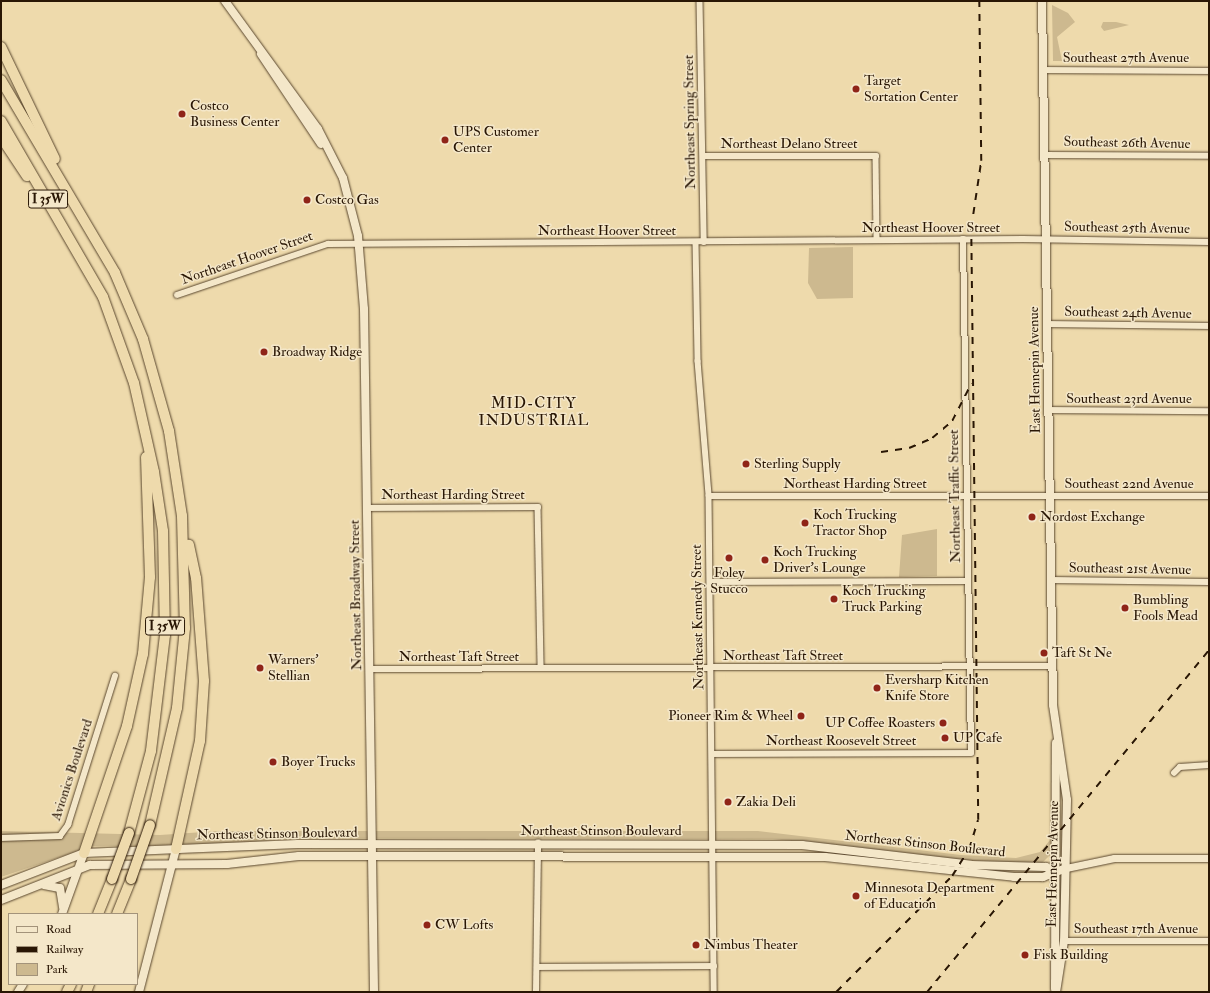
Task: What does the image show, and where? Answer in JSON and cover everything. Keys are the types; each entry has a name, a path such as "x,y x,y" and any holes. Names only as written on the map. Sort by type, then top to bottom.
{"highway":[{"path":"1,47 73,199"},
{"name":"I 35W","path":"1,80 73,199 115,273 143,338 169,431 182,516 185,628 182,670 169,752 150,825 117,913"},
{"name":"I 35W","path":"1,121 94,278 123,347 143,417 163,531 165,634 151,751 129,833 98,913"},
{"path":"1,137 94,278"},
{"path":"84,853 127,726 143,654 150,537 143,417"},
{"path":"176,849 200,741 204,681 196,578 182,516"}],"main road":[{"name":"Northeast Broadway Street","path":"225,1 318,129 343,178 360,244 364,302 374,992"},
{"name":"East Hennepin Avenue","path":"1042,1 1052,666 1056,738 1052,973 1055,992"},
{"name":"East Hennepin Avenue","path":"1055,992 1064,941 1066,868 1066,782 1056,738"},
{"name":"Northeast Stinson Boulevard","path":"1,885 84,853 373,844 538,843 819,846 971,865 1046,867 1054,872"},
{"path":"139,992 176,849"},
{"path":"62,913 84,853"},
{"name":"Northeast Stinson Boulevard","path":"1,900 78,870 104,864 234,864 299,856 714,855 825,857 984,876 1044,877 1054,872"},
{"path":"1054,872 1066,868"},
{"path":"42,885 53,884 62,891 62,913"}],"street":[{"name":"Northeast Spring Street","path":"700,1 704,242"},
{"name":"Southeast 27th Avenue","path":"1043,70 1209,71"},
{"name":"Southeast 26th Avenue","path":"1045,155 1209,156"},
{"name":"Northeast Delano Street","path":"703,156 876,156 877,240"},
{"name":"Northeast Hoover Street","path":"177,295 316,246 360,244 1046,239"},
{"name":"Southeast 25th Avenue","path":"1046,239 1209,242"},
{"name":"Northeast Traffic Street","path":"963,240 970,753"},
{"name":"Northeast Kennedy Street","path":"696,242 698,361 709,496 714,844 714,992"},
{"name":"Southeast 24th Avenue","path":"1048,324 1209,326"},
{"name":"Southeast 23rd Avenue","path":"1048,410 1209,411"},
{"name":"Northeast Harding Street","path":"709,496 1049,496"},
{"name":"Southeast 22nd Avenue","path":"1049,496 1209,496"},
{"name":"Northeast Harding Street","path":"367,508 538,507 541,668"},
{"name":"Southeast 21st Avenue","path":"1051,580 1209,582"},
{"path":"710,582 968,581"},
{"name":"Northeast Taft Street","path":"370,669 1052,666"},
{"name":"Avionics Boulevard","path":"1,838 60,836 68,825 115,676"},
{"name":"Northeast Roosevelt Street","path":"712,754 970,753"},
{"path":"1174,773 1180,767 1209,765"},
{"path":"536,992 538,843"},
{"path":"1066,868 1114,858 1209,858"},
{"name":"Southeast 17th Avenue","path":"1064,941 1209,941"},
{"path":"536,967 714,966"}],"green space":[{"path":"1052,5 1068,13 1075,22 1057,37 1062,61 1053,61"},
{"path":"1103,22 1116,22 1129,25 1104,31 1101,27"},
{"path":"853,247 853,298 817,299 808,283 809,248"},
{"path":"937,529 937,576 899,577 902,535"},
{"path":"1,831 160,835 218,831 758,831 961,855 1016,858 1040,852 1050,840 1051,854 1042,863 977,862 773,839 294,838 228,845 93,846 1,877"}],"railway":[{"path":"836,992 952,876 969,849 978,820 971,228 981,161 979,1"},
{"path":"881,452 909,448 932,438 952,421 971,384"},
{"path":"927,992 1209,650"}],"place":[{"name":"Target Sortation Center","path":"856,89"},
{"name":"Costco Business Center","path":"182,114"},
{"name":"UPS Customer Center","path":"445,140"},
{"name":"Costco Gas","path":"307,200"},
{"name":"Broadway Ridge","path":"264,352"},
{"name":"Sterling Supply","path":"746,464"},
{"name":"Nordøst Exchange","path":"1032,517"},
{"name":"Koch Trucking Tractor Shop","path":"805,523"},
{"name":"Foley Stucco","path":"729,558"},
{"name":"Koch Trucking Driver's Lounge","path":"765,560"},
{"name":"Koch Trucking Truck Parking","path":"834,599"},
{"name":"Bumbling Fools Mead","path":"1125,608"},
{"name":"Taft St Ne","path":"1044,653"},
{"name":"Warners' Stellian","path":"260,668"},
{"name":"Eversharp Kitchen Knife Store","path":"877,688"},
{"name":"Pioneer Rim & Wheel","path":"801,716"},
{"name":"UP Coffee Roasters","path":"943,723"},
{"name":"UP Cafe","path":"945,738"},
{"name":"Boyer Trucks","path":"273,762"},
{"name":"Zakia Deli","path":"728,802"},
{"name":"Minnesota Department of Education","path":"856,896"},
{"name":"CW Lofts","path":"427,925"},
{"name":"Nimbus Theater","path":"696,945"},
{"name":"Fisk Building","path":"1025,955"}],"district":[{"name":"MID-CITY INDUSTRIAL","path":"534,412"}]}
